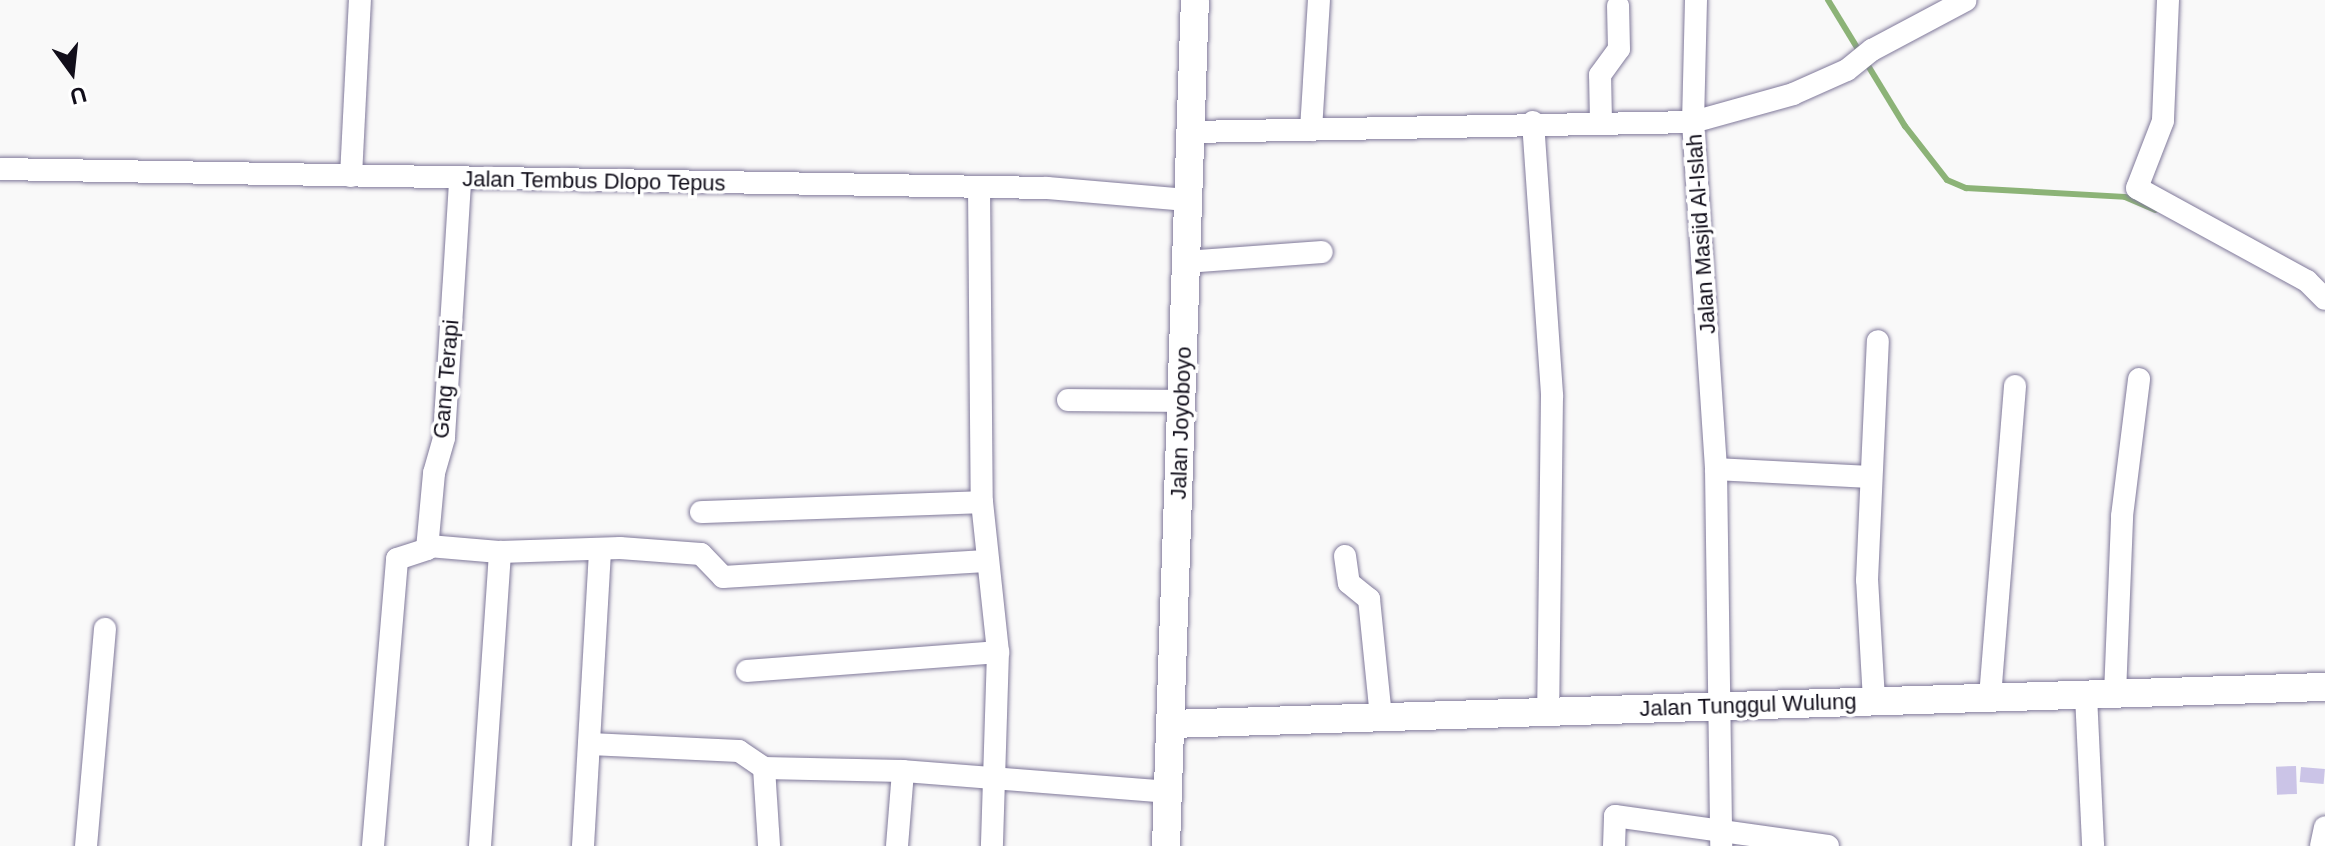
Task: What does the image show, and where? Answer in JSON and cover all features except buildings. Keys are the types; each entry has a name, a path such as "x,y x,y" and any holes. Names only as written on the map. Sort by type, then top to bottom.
{"main road":[{"name":"Jalan Joyoboyo","path":"1166,846 1195,0"},
{"name":"Jalan Tunggul Wulung","path":"1171,724 2325,687"}],"street":[{"path":"351,176 360,0"},
{"path":"1311,130 1319,0"},
{"path":"1696,0 1693,122 1740,113 1847,70 1872,50 1966,0"},
{"path":"2168,0 2163,121 2137,188 2307,281 2325,299"},
{"path":"1601,121 1600,75 1619,49 1618,6"},
{"path":"1533,122 1552,396 1548,712"},
{"name":"Jalan Masjid Al-Islah","path":"1191,132 1533,122 1693,122 1716,469 1721,838"},
{"name":"Jalan Tembus Dlopo Tepus","path":"0,169 460,180 979,187 1187,200"},
{"name":"Gang Terapi","path":"428,546 434,473 444,437 460,180"},
{"path":"979,187 982,502 998,652 997,777 992,846"},
{"path":"1186,262 1322,252"},
{"path":"1874,700 1867,580 1869,477 1878,341"},
{"path":"2115,694 2122,516 2139,379"},
{"path":"1990,697 2015,386"},
{"path":"1068,400 1182,401"},
{"path":"1716,469 1869,477"},
{"path":"701,512 982,502"},
{"path":"373,846 401,555 428,546 500,552 600,549 701,554 723,577 986,561"},
{"path":"583,846 600,549"},
{"path":"480,846 500,552"},
{"path":"1345,556 1349,583 1369,599 1381,717"},
{"path":"86,846 105,629"},
{"path":"747,671 998,652"},
{"path":"2086,695 2093,846"},
{"path":"590,744 739,751 764,768 903,771 1168,792"},
{"path":"764,768 769,846"},
{"path":"897,846 903,771"},
{"path":"1614,846 1615,816 1721,838 1828,846"},
{"path":"2321,846 2325,827"}],"waterway":[{"path":"1828,0 1905,126 1947,180 1966,188 2125,197 2155,210"}]}
